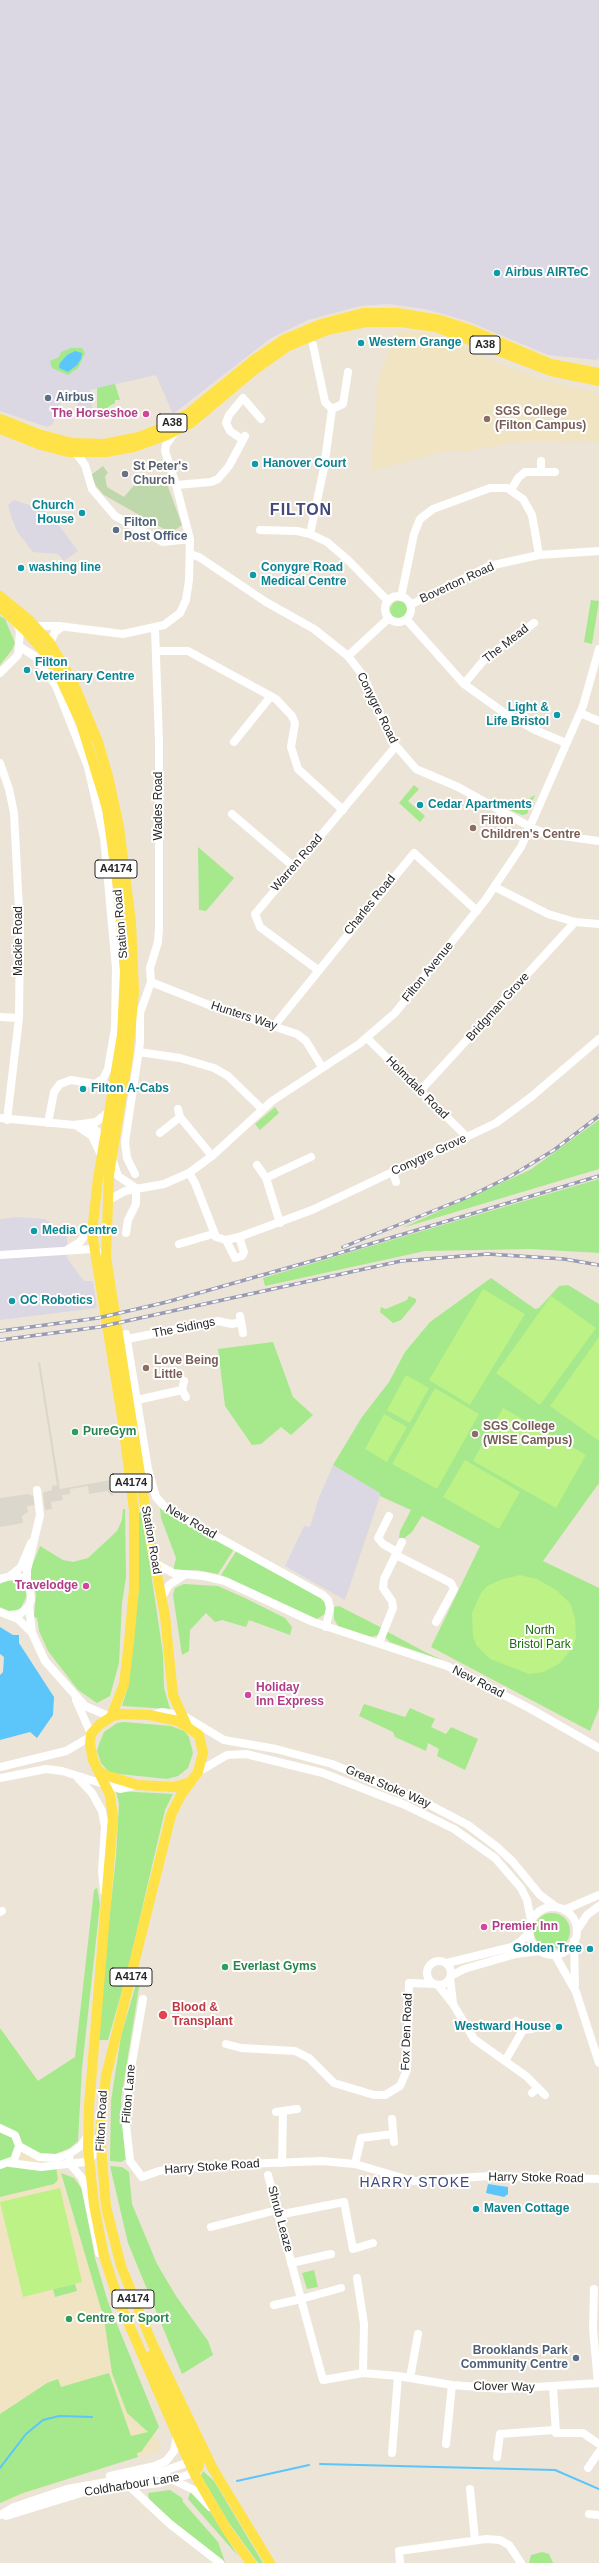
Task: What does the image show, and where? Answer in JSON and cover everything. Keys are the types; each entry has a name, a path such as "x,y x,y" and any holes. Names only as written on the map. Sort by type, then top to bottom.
{"main road":[{"name":"A38","path":"0,419 38,434 72,443 105,444 134,438 162,428 189,414 258,357 285,339 325,322 363,313 397,313 440,320 471,330 551,364 599,373"},
{"name":"A38","path":"0,429 51,448 76,453 106,452 127,448 176,431 196,419 253,371 288,346 327,330 361,322 401,322 436,327 539,367 584,379 599,381"},
{"name":"A4174","path":"0,596 35,626 50,643"},
{"name":"A4174","path":"0,607 16,621"},
{"name":"Station Road","path":"16,621 45,653 72,700 94,758 111,829 125,972 122,1035 105,1141 109,1175 106,1258 155,1563 162,1597 173,1695 181,1715 190,1723"},
{"name":"Station Road","path":"50,643 77,690 98,742 112,792 124,863 134,967 133,1013 107,1158 93,1225 93,1249 116,1378 134,1510 134,1589 129,1642 124,1684 111,1717"},
{"path":"127,1713 149,1715 190,1723 203,1743 203,1759 198,1772 191,1782 174,1787 137,1785 105,1775 97,1769 90,1751 91,1736 111,1717 127,1713"},
{"name":"Filton Road","path":"97,1769 110,1795 113,1818 107,1904 90,2074 88,2134 89,2160 97,2224 118,2299 177,2435 197,2458"},
{"name":"Filton Road","path":"191,1782 177,1801 169,1824 109,2061 103,2092 100,2134 102,2182 113,2241 140,2317 148,2349 197,2458"},
{"name":"A4174","path":"197,2458 213,2469 270,2563"},
{"path":"197,2458 198,2468 194,2473 227,2530 251,2563"}],"street":[{"path":"313,345 325,402 332,409"},
{"path":"332,409 343,404 348,372"},
{"path":"584,379 599,386"},
{"path":"176,485 211,482 218,479 229,466 244,438 230,431 226,423 229,415 244,398 261,419"},
{"path":"310,534 324,468 332,409"},
{"path":"35,626 62,627 123,634 155,629 169,623 180,613 186,600 190,539 176,485 165,451 166,445 176,431"},
{"path":"76,453 85,465 92,489 117,518 163,542 190,539"},
{"path":"541,461 541,472"},
{"path":"511,490 521,475 554,472"},
{"path":"401,597 414,534 422,517 433,509 490,488 511,490 520,495 529,507 539,555"},
{"path":"260,529 310,534 327,542 348,560 388,601"},
{"name":"Boverton Road","path":"410,605 489,566 539,555 599,551"},
{"name":"Conygre Road","path":"190,554 199,557 266,602 314,629 348,656 364,677 396,746 406,759 424,774 458,787 531,827 548,834 599,841"},
{"path":"394,597 401,597 410,605 411,613 406,619 396,622 389,618 386,612 388,601 394,597"},
{"path":"348,656 389,618"},
{"path":"406,619 464,684 503,712 535,730 566,743"},
{"path":"0,673 18,655 20,647 20,631 16,621"},
{"name":"The Mead","path":"464,684 484,660 534,623"},
{"path":"50,643 55,632 62,627"},
{"name":"Wades Road","path":"151,982 150,968 158,942 159,929 159,748 155,629"},
{"name":"Station Road","path":"20,647 36,657 56,686 88,767 104,838 116,975 115,1028 108,1069 103,1079 95,1084 71,1080 60,1084 54,1092 48,1123"},
{"name":"Filton Avenue","path":"107,1201 121,1192 164,1184 189,1173 212,1156 262,1109 367,1038 395,1013 477,911 495,886 531,827 580,713 592,680 599,649"},
{"path":"156,651 188,651 271,696 287,711 295,723 291,746 298,769 343,810"},
{"path":"234,742 271,696"},
{"path":"580,713 599,721"},
{"name":"Warren Road","path":"318,970 260,927 255,918 258,907 343,810 396,746"},
{"name":"Mackie Road","path":"0,763 9,789 14,813 20,929 19,1018 4,1119"},
{"path":"232,814 294,867"},
{"name":"Charles Road","path":"274,1026 414,853 477,911"},
{"path":"495,886 548,914 575,922 599,924"},
{"name":"Bridgman Grove","path":"420,1092 575,922"},
{"path":"135,1174 127,1158 125,1142 139,1052 140,1013 151,982"},
{"name":"Hunters Way","path":"151,982 214,1007 297,1034 306,1042 322,1067"},
{"path":"0,1017 19,1018"},
{"name":"Holmdale Road","path":"367,1038 467,1137"},
{"name":"Conygre Grove","path":"226,1240 239,1238 280,1223 496,1123 532,1097 599,1039"},
{"path":"139,1052 180,1058 214,1068 228,1076 262,1109"},
{"path":"4,1119 74,1125 99,1121 110,1111"},
{"path":"160,1134 179,1113 212,1156"},
{"path":"87,1124 97,1131 105,1141"},
{"path":"74,1125 91,1135 118,1176 136,1188 136,1204 128,1220 126,1233"},
{"path":"266,1178 311,1157"},
{"path":"257,1165 266,1178 280,1223"},
{"path":"393,1172 396,1182"},
{"path":"189,1173 195,1183 213,1234 216,1237 226,1240 235,1258 242,1256 244,1252 239,1238"},
{"path":"65,1251 80,1242 93,1225"},
{"path":"183,1240 213,1234"},
{"path":"0,1255 93,1249 106,1258"},
{"name":"The Sidings","path":"127,1336 218,1321 232,1324 240,1319 243,1333"},
{"name":"New Road","path":"127,1336 149,1478 154,1494 161,1504 323,1596 328,1600 330,1608 326,1627"},
{"path":"137,1400 184,1393 184,1381"},
{"path":"32,1633 29,1606 32,1594 27,1582 27,1570 36,1536 40,1513 37,1490"},
{"path":"389,1516 378,1538 382,1544 397,1554 451,1583 454,1589 436,1622"},
{"path":"0,1579 11,1575 20,1566 36,1536"},
{"path":"379,1643 393,1608 392,1601 384,1592 383,1583 402,1542"},
{"name":"New Road","path":"155,1563 170,1572 183,1576 204,1576 225,1581 291,1613 326,1627 435,1661 466,1675 599,1748"},
{"path":"11,1575 20,1577 27,1582"},
{"path":"162,1597 169,1585 183,1576"},
{"path":"9,1615 20,1614 29,1606"},
{"path":"0,1612 25,1624 32,1633 45,1661 75,1698 90,1710 111,1717"},
{"path":"0,1767 66,1751 91,1736 75,1698"},
{"path":"149,1715 162,1712 181,1715"},
{"name":"Great Stoke Way","path":"190,1723 224,1740 276,1749 332,1764 391,1787 446,1813 472,1828 497,1847 513,1862 540,1895 560,1908"},
{"name":"Great Stoke Way","path":"198,1772 227,1755 246,1754 323,1773 405,1805 454,1829 495,1858 521,1888 527,1900 531,1920"},
{"path":"0,1778 46,1769 76,1775 125,1789 137,1785"},
{"path":"76,1775 92,1793 102,1811 105,1827 102,1871 107,1904"},
{"path":"540,1951 533,1945 529,1933 531,1920 544,1908 560,1908 599,1895"},
{"path":"576,1992 574,1941 577,1930 588,1915 599,1906"},
{"path":"560,1908 571,1915 577,1930"},
{"path":"529,1933 520,1942 512,1947 447,1963 436,1961 429,1966 428,1971 429,1978 454,2004 474,2039 526,2076 535,2091 545,2095"},
{"path":"415,1983 444,1984 451,1977 464,1969 522,1953 540,1951 555,1955 569,1948 574,1941"},
{"path":"555,1955 576,1992 599,2063"},
{"path":"447,1963 451,1970 454,2004"},
{"path":"415,1983 428,1971"},
{"name":"Fox Den Road","path":"226,2044 241,2048 295,2051 309,2058 334,2083 368,2094 385,2095 398,2088 406,2073 409,1982 415,1983"},
{"name":"Filton Lane","path":"140,2004 129,2080 126,2124 130,2161 142,2177"},
{"path":"516,2021 523,2030"},
{"path":"523,2030 532,2029"},
{"path":"505,2061 523,2030"},
{"path":"282,2163 279,2111 297,2109"},
{"path":"355,2164 361,2138 393,2138 392,2119"},
{"path":"0,2121 2,2128 15,2134 19,2146 17,2156 10,2163"},
{"path":"19,2146 30,2153 44,2158 56,2158 69,2154 83,2144 88,2134"},
{"path":"0,2165 10,2163 41,2167 70,2164 89,2160 94,2153 100,2134"},
{"path":"69,2154 70,2164 84,2182 98,2250 118,2299"},
{"name":"Harry Stoke Road","path":"142,2177 159,2171 219,2165 322,2161 355,2164 413,2180 490,2176 599,2179"},
{"name":"Shrub Leaze","path":"268,2175 323,2380"},
{"path":"211,2227 278,2212 344,2202 353,2249 373,2243"},
{"name":"Shrub Leaze","path":"291,2263 331,2254"},
{"path":"356,2278 364,2324 363,2373"},
{"path":"274,2305 341,2288"},
{"path":"594,2289 593,2329 599,2383"},
{"path":"410,2378 418,2334"},
{"name":"Clover Way","path":"323,2380 363,2373 398,2376 452,2385 505,2388 553,2387 599,2383"},
{"path":"392,2453 398,2376"},
{"path":"446,2444 452,2385"},
{"path":"553,2387 554,2430 558,2434 583,2433 599,2444"},
{"path":"497,2458 500,2434 554,2430"},
{"path":"67,2489 161,2464 174,2451 177,2435"},
{"path":"588,2468 599,2452"},
{"name":"Coldharbour Lane","path":"0,2515 14,2507 67,2489 158,2473 197,2458"},
{"name":"Coldharbour Lane","path":"0,2518 78,2493 128,2485 150,2484 173,2480 194,2473"},
{"path":"173,2480 190,2488 202,2497 227,2530"},
{"path":"149,2506 144,2493 150,2484"},
{"path":"128,2485 149,2506 220,2563"},
{"path":"470,2489 475,2540"},
{"path":"589,2514 599,2515"},
{"path":"400,2563 399,2552 475,2540 500,2540 509,2545 521,2563"}],"shaded area":[{"name":"Airbus","path":"0,0 599,0 599,358 596,360 548,355 467,321 425,309 388,304 360,306 308,320 271,338 173,414 156,375 90,390 93,414 76,412 79,394 65,389 53,424 47,427 0,411"},
{"name":"SGS College (Filton Campus)","path":"397,331 421,332 450,340 493,361 544,380 593,392 599,397 599,442 521,441 463,452 450,450 372,471 378,381"},
{"path":"14,500 42,509 51,515 78,551 64,561 58,554 33,552 18,533 12,519 8,505"},
{"path":"18,1217 45,1219 67,1233 67,1258 84,1281 93,1281 97,1308 0,1320 0,1219"},
{"path":"40,1362 60,1489 111,1480 113,1497 107,1491 89,1494 88,1486 70,1489 70,1494 62,1495 63,1500 51,1502 52,1509 45,1510 43,1493 52,1490 52,1486 57,1485 38,1363"},
{"path":"333,1465 381,1493 345,1600 285,1566 304,1526 310,1527 318,1500"},
{"path":"28,1494 33,1496 35,1505 27,1506 28,1512 22,1516 23,1523 0,1527 0,1498"},
{"path":"0,2028 45,2090 56,2146 62,2161 62,2184 97,2285 161,2450 55,2483 0,2504"}],"green space":[{"path":"71,348 82,348 85,353 78,368 68,375 52,368 50,361 59,357 61,352"},
{"path":"115,384 120,400 115,400 115,403 108,407 107,412 97,411 97,388"},
{"path":"103,466 108,473 105,476 107,487 124,497 142,476 145,476 147,481 164,476 182,525 171,533 104,495 96,486 91,475"},
{"path":"591,600 599,601 592,644 584,642"},
{"path":"399,601 405,604 408,610 405,616 399,619 393,616 390,610 393,604"},
{"path":"0,616 5,619 15,643 12,650 0,665"},
{"path":"414,785 419,789 408,801 425,816 420,822 399,803"},
{"path":"535,795 527,814 522,815 510,810"},
{"path":"198,847 234,878 206,911 199,910"},
{"path":"275,1107 279,1113 260,1130 255,1124"},
{"path":"599,1120 599,1169 402,1228 530,1170"},
{"path":"599,1179 599,1253 531,1249 425,1251 265,1286 263,1278"},
{"name":"SGS College (WISE Campus)","path":"491,1278 535,1309 539,1308 559,1286 568,1285 599,1304 599,1483 543,1561 599,1588 599,1708 590,1731 431,1647 480,1546 422,1516 412,1532 403,1539 399,1538 400,1531 411,1510 380,1496 380,1493 333,1465 362,1417 389,1382 405,1352 430,1322"},
{"path":"483,1289 525,1314 470,1405 429,1380"},
{"path":"409,1296 416,1299 416,1302 401,1320 393,1323 380,1312 381,1307 386,1309 407,1300"},
{"path":"551,1296 596,1328 540,1405 496,1373"},
{"path":"599,1337 599,1441 550,1406"},
{"path":"273,1342 293,1397 313,1415 291,1435 281,1427 261,1444 252,1445 225,1406 218,1349"},
{"path":"406,1375 429,1388 410,1423 387,1410"},
{"path":"435,1388 479,1414 437,1489 392,1464"},
{"path":"503,1408 586,1455 556,1508 473,1461"},
{"path":"384,1414 407,1427 387,1462 365,1449"},
{"path":"465,1460 520,1492 499,1529 443,1497"},
{"path":"160,1508 234,1549 218,1574 197,1570 173,1571 176,1558 161,1518"},
{"path":"123,1509 125,1509 126,1577 122,1603 119,1663 110,1696 97,1703 78,1690 48,1651 39,1631 37,1618 34,1617 36,1594 29,1573 40,1546 63,1560 73,1562 88,1558 117,1531 122,1520"},
{"path":"142,1512 163,1654 164,1688 170,1709 122,1706 129,1684 137,1513"},
{"path":"237,1550 318,1595 325,1601 327,1608 325,1614 317,1619 221,1575"},
{"name":"North Bristol Park","path":"520,1575 537,1579 556,1590 570,1603 575,1618 576,1637 573,1647 560,1663 544,1672 529,1674 490,1659 476,1645 473,1636 472,1613 481,1593 487,1586 503,1579"},
{"path":"9,1580 23,1585 27,1595 21,1608 11,1612 0,1607 0,1584"},
{"path":"184,1584 218,1586 247,1599 285,1618 292,1627 290,1635 249,1620 246,1627 222,1620 215,1622 206,1613 190,1630 189,1651 182,1655 173,1595 175,1588"},
{"path":"339,1606 382,1628 378,1635 371,1637 338,1626 334,1619 334,1607"},
{"path":"386,1631 425,1652 492,1683 442,1660 390,1642 385,1637"},
{"path":"364,1704 405,1717 410,1708 435,1719 431,1727 446,1734 451,1727 478,1739 465,1770 437,1756 439,1749 428,1743 426,1751 395,1737 393,1732 359,1716"},
{"path":"124,1722 171,1726 184,1731 189,1737 193,1753 188,1768 178,1776 167,1779 110,1773 101,1763 97,1751 104,1732 117,1723"},
{"path":"116,1791 173,1794 165,1810 127,1973 108,2040 96,2040 116,1857 119,1804"},
{"path":"97,1888 100,1904 82,2068 78,2141 70,2148 56,2154 56,2158 50,2158 19,2146 14,2160 56,2166 58,2180 54,2184 0,2197 0,2028 38,2081 75,2057 94,1890"},
{"path":"556,1913 565,1918 569,1924 569,1938 565,1944 556,1949 548,1949 539,1944 535,1938 534,1927 539,1918 545,1914"},
{"path":"137,1981 140,1981 121,2100 126,2159 121,2162 110,2161 111,2101 121,2036"},
{"path":"110,2166 122,2167 129,2172 132,2204 157,2264 176,2296 208,2341 213,2355 182,2374 128,2243"},
{"path":"61,2173 74,2178 82,2189 95,2258 108,2302 159,2427 141,2452 137,2453 138,2457 23,2493 0,2503 0,2414 47,2383 58,2379 61,2387 109,2373 131,2436 148,2432 127,2413 112,2373 104,2319"},
{"path":"60,2188 82,2282 23,2297 0,2202"},
{"path":"314,2270 318,2287 307,2289 302,2273"},
{"path":"75,2284 77,2291 55,2297 53,2289"},
{"path":"203,2471 214,2481 263,2563 258,2563 229,2523 201,2476"},
{"path":"170,2490 182,2498 183,2502 218,2542 225,2562 158,2510 149,2499 148,2493"},
{"path":"191,2491 207,2507 238,2556 188,2499"},
{"path":"542,2552 549,2554 553,2563 529,2563 531,2555"}],"water":[{"path":"75,351 82,353 81,359 77,365 68,372 59,368 60,363 67,355"},
{"path":"0,1627 13,1635 19,1635 19,1643 54,1697 53,1715 37,1738 30,1732 0,1740 0,1675 3,1672 4,1657 0,1654"},
{"path":"488,2184 508,2187 508,2194 504,2197 486,2193"}],"waterway":[{"path":"0,2468 26,2434 43,2420 59,2416 92,2417"},
{"path":"320,2464 555,2470 599,2489"},
{"path":"237,2481 309,2465"}],"railway":[{"path":"343,1247 468,1197 511,1176 554,1150 599,1116"},
{"path":"0,1331 98,1318 167,1302 326,1257 599,1176"},
{"path":"0,1340 99,1327 401,1261 488,1254 564,1259 599,1265"}],"place":[{"name":"Airbus AIRTeC","path":"497,273"},
{"name":"Western Grange","path":"361,343"},
{"name":"Airbus","path":"48,398"},
{"name":"The Horseshoe","path":"146,414"},
{"name":"SGS College (Filton Campus)","path":"487,419"},
{"name":"Hanover Court","path":"255,464"},
{"name":"St Peter's Church","path":"125,474"},
{"name":"Church House","path":"82,513"},
{"name":"Filton Post Office","path":"116,530"},
{"name":"washing line","path":"21,568"},
{"name":"Conygre Road Medical Centre","path":"253,575"},
{"name":"Filton Veterinary Centre","path":"27,670"},
{"name":"Light & Life Bristol","path":"557,715"},
{"name":"Cedar Apartments","path":"420,805"},
{"name":"Filton Children's Centre","path":"473,828"},
{"name":"Filton A-Cabs","path":"83,1089"},
{"name":"Media Centre","path":"34,1231"},
{"name":"OC Robotics","path":"12,1301"},
{"name":"Love Being Little","path":"146,1368"},
{"name":"PureGym","path":"75,1432"},
{"name":"SGS College (WISE Campus)","path":"475,1434"},
{"name":"Travelodge","path":"86,1586"},
{"name":"Holiday Inn Express","path":"248,1695"},
{"name":"Premier Inn","path":"484,1927"},
{"name":"Golden Tree","path":"590,1949"},
{"name":"Everlast Gyms","path":"225,1967"},
{"name":"Blood & Transplant","path":"163,2015"},
{"name":"Westward House","path":"559,2027"},
{"name":"Maven Cottage","path":"476,2209"},
{"name":"Centre for Sport","path":"69,2319"},
{"name":"Brooklands Park Community Centre","path":"576,2358"}],"district":[{"name":"FILTON","path":"301,511"},
{"name":"HARRY STOKE","path":"415,2183"}]}
